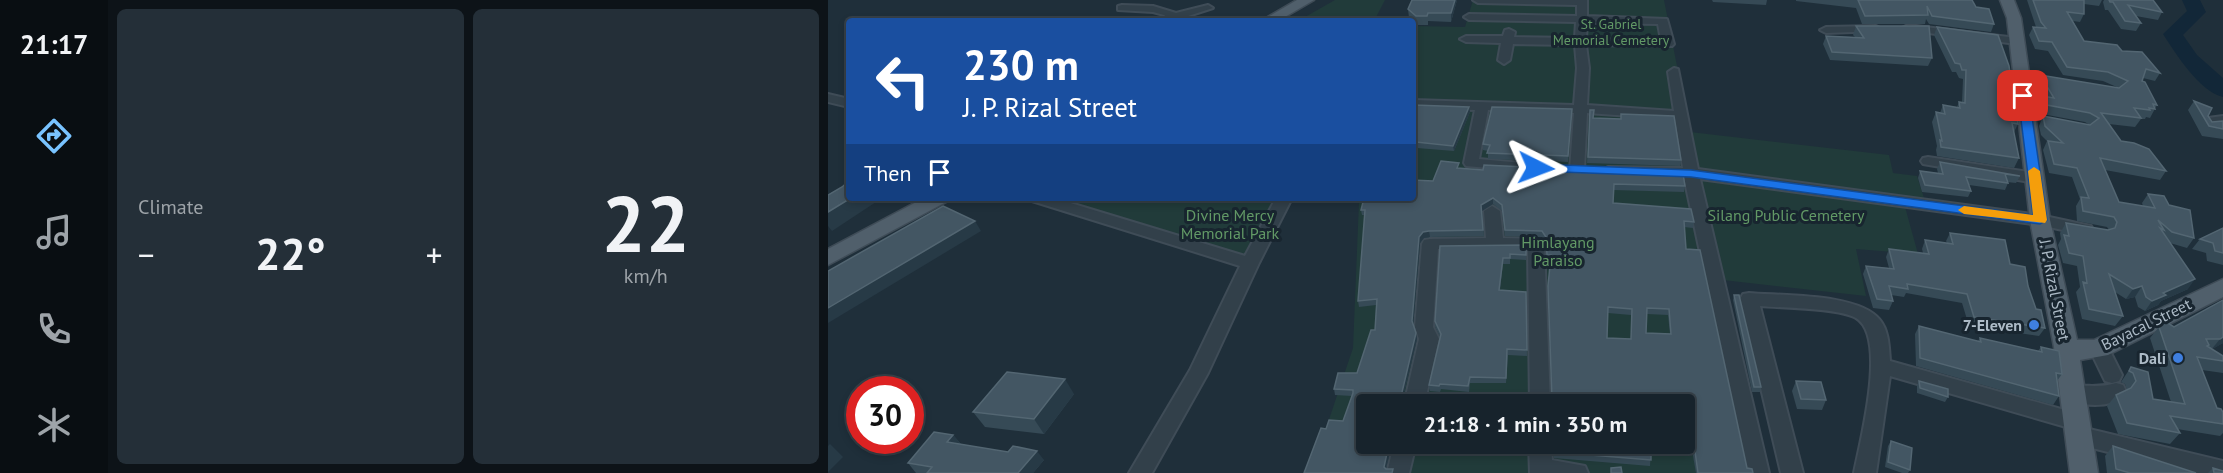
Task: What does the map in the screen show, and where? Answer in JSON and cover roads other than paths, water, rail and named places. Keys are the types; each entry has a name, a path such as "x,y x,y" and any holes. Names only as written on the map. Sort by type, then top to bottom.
{"main road":[{"path":"1274,18 1307,0"},
{"name":"J. P. Rizal Street","path":"2007,0 2014,18 2020,76 2032,118 2040,220 2066,347 2084,473"},
{"path":"828,258 933,201"},
{"name":"Bayacal Street","path":"2066,347 2084,351 2099,348 2223,287"}],"street":[{"path":"1478,0 1583,2 1580,42 1583,68 1581,109 1571,169 1691,173 2040,220 2101,233"},
{"path":"1504,60 1515,1"},
{"path":"1122,8 1158,10 1177,18 1208,8"},
{"path":"1466,39 1668,44 1664,21 1469,17"},
{"path":"1826,30 1917,28 2017,41"},
{"path":"1674,72 1691,173 1758,473"},
{"path":"2020,76 2040,78"},
{"path":"828,98 846,102"},
{"path":"1416,104 1581,109 1680,115"},
{"path":"1482,106 1471,163 1542,168"},
{"path":"1928,161 2035,178"},
{"path":"1047,201 1250,263"},
{"path":"1140,473 1198,373 1282,201"},
{"path":"1492,211 1494,243"},
{"path":"1416,394 1429,339 1424,327 1430,244 1494,243 1536,243 1540,394"},
{"path":"1792,473 1749,299 1849,309 1865,314 1875,326 1882,366 1865,473"},
{"path":"2074,394 2109,396 2114,383 2099,348"},
{"path":"1882,366 2079,429 2223,471"},
{"path":"1398,473 1403,454"},
{"path":"1540,454 1541,471 1577,473"}],"waterway":[{"path":"2191,0 2197,12 2173,34 2189,59 2223,90"}],"place":[{"name":"7-Eleven","path":"2034,325"},
{"name":"Dali","path":"2178,358"}],"park label":[{"name":"St. Gabriel Memorial Cemetery","path":"1611,32"},
{"name":"Silang Public Cemetery","path":"1786,215"},
{"name":"Divine Mercy Memorial Park","path":"1230,224"},
{"name":"Himlayang Paraiso","path":"1558,251"}]}
